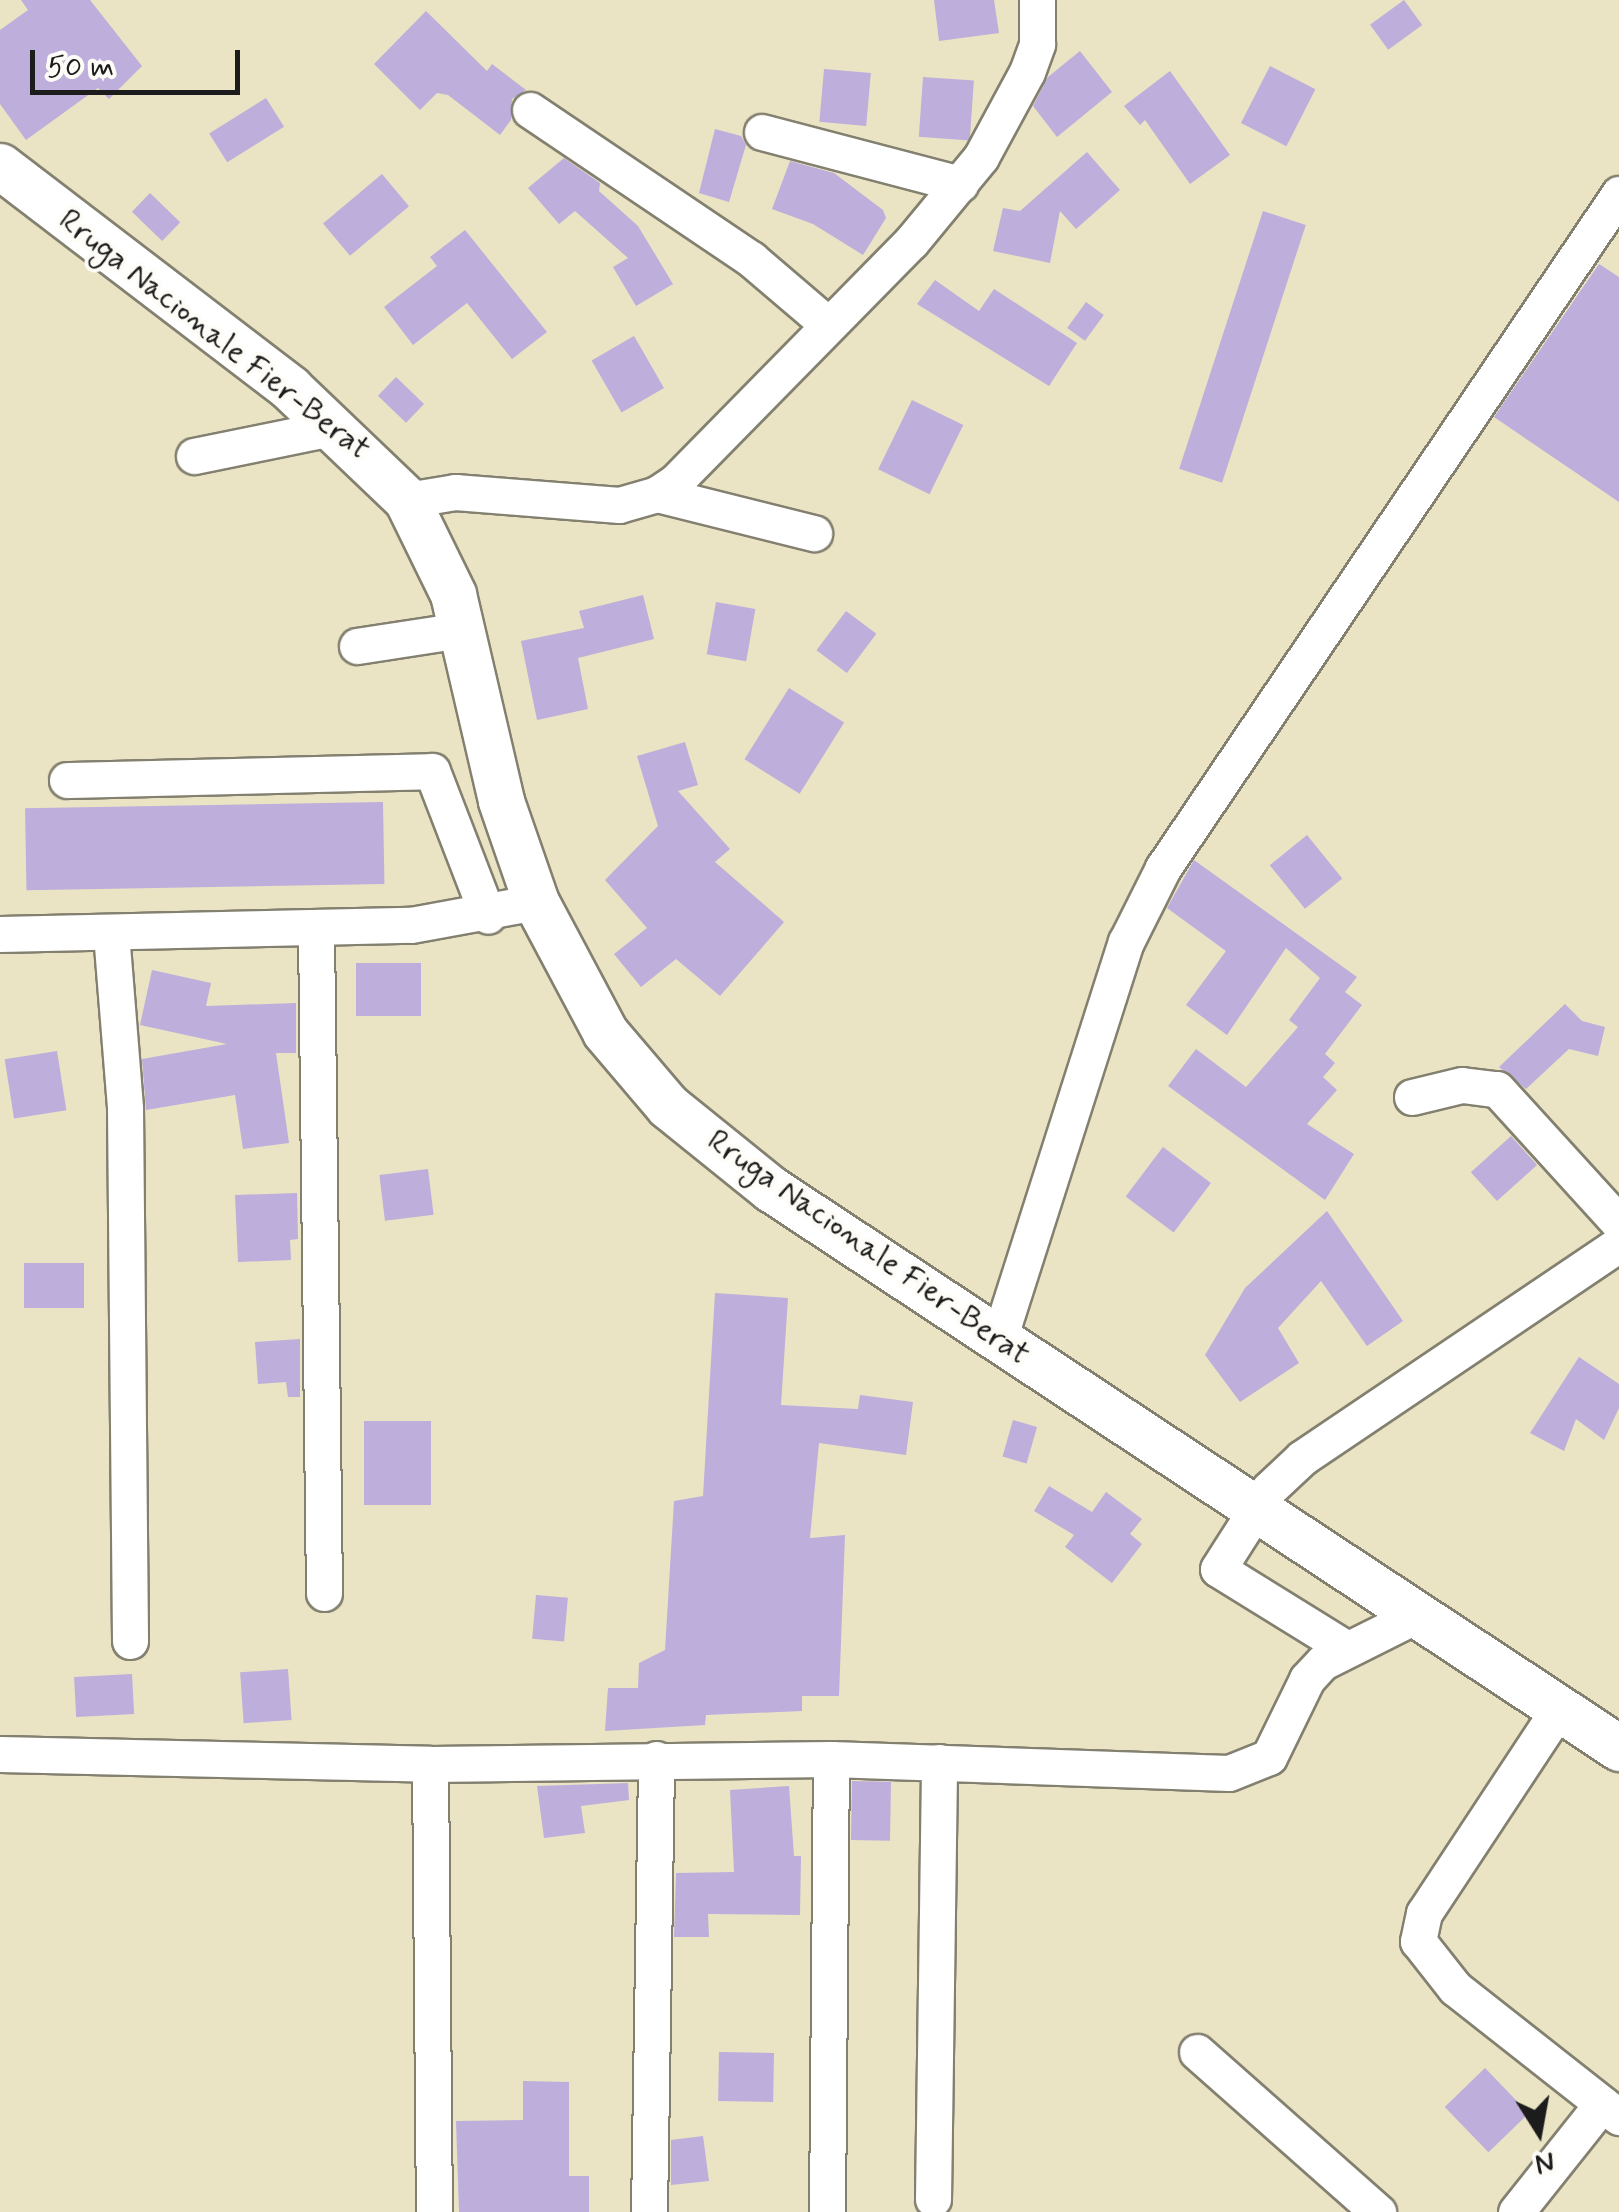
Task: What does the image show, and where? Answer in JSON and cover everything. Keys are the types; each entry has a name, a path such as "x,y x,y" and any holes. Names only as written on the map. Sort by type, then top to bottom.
{"main road":[{"name":"Rruga Nacionale Fier-Berat","path":"8,179 337,427 407,500 441,561 462,630 511,838 536,902 605,1032 668,1106 772,1189 1619,1748"}],"street":[{"path":"658,494 708,452 960,184 1008,114 1027,72 1036,44 1037,0"},
{"path":"530,110 751,259 827,324"},
{"path":"762,132 960,184"},
{"path":"999,1339 1126,942 1163,868 1619,194"},
{"path":"194,456 337,427"},
{"path":"407,500 455,492 602,505 658,494 814,533"},
{"path":"357,646 462,630"},
{"path":"67,780 432,771 488,916"},
{"path":"0,934 316,930 488,916 536,902"},
{"path":"316,930 324,1592"},
{"path":"111,934 125,1108 130,1641"},
{"path":"1412,1097 1462,1086 1497,1089 1619,1223"},
{"path":"1344,1647 1218,1570 1258,1509 1302,1458 1619,1244"},
{"path":"0,1754 430,1764 831,1759 1230,1773 1253,1768 1270,1757 1307,1679 1344,1647 1419,1614"},
{"path":"1516,2212 1611,2111 1456,1988 1418,1942 1424,1912 1560,1707"},
{"path":"649,2212 656,1759"},
{"path":"827,2212 831,1759"},
{"path":"933,2199 939,1762"},
{"path":"430,1764 434,2212"},
{"path":"1196,2052 1378,2212"}],"building":[{"path":"21,0 90,0 142,66 109,99 98,88 26,140 0,104 0,30 28,10"},
{"path":"934,0 994,0 999,33 939,41"},
{"path":"1404,0 1422,25 1388,50 1370,25"},
{"path":"426,11 487,71 492,64 526,90 512,99 511,120 500,135 448,95 437,93 420,110 374,64"},
{"path":"1080,51 1112,92 1057,137 1033,106 1048,77"},
{"path":"1270,66 1315,89 1286,146 1241,123"},
{"path":"824,69 871,73 866,126 819,122"},
{"path":"1170,71 1230,155 1190,184 1145,120 1140,125 1124,106"},
{"path":"923,77 974,81 970,140 919,137"},
{"path":"266,98 284,127 227,162 209,134"},
{"path":"715,129 741,136 746,145 729,202 699,193"},
{"path":"1087,152 1120,190 1076,229 1060,211 1050,263 993,251 1003,208 1020,211"},
{"path":"564,158 600,183 599,191 638,226 673,284 636,306 613,267 628,258 575,211 559,224 528,188"},
{"path":"790,161 834,173 883,210 886,218 863,255 813,224 772,209"},
{"path":"382,174 409,206 350,256 323,223"},
{"path":"150,193 180,222 162,241 132,212"},
{"path":"1263,211 1306,225 1222,483 1179,469"},
{"path":"465,230 547,332 512,359 467,303 413,345 384,307 437,266 430,257"},
{"path":"1599,264 1619,277 1619,502 1494,417"},
{"path":"935,280 979,311 994,289 1077,343 1049,386 917,304"},
{"path":"1086,302 1104,315 1085,341 1067,328"},
{"path":"634,336 664,388 622,412 592,361"},
{"path":"396,377 424,404 406,423 378,396"},
{"path":"912,400 963,425 929,494 878,469"},
{"path":"643,595 654,639 578,658 588,709 537,720 521,641 584,628 579,611"},
{"path":"716,602 755,609 746,661 707,654"},
{"path":"846,611 876,634 847,673 817,650"},
{"path":"789,688 844,722 800,794 744,759"},
{"path":"685,742 698,785 678,791 730,849 715,862 784,922 720,996 676,959 641,987 614,954 647,928 605,880 658,826 637,756"},
{"path":"383,802 384,884 26,890 25,808"},
{"path":"1307,835 1342,879 1305,909 1270,865"},
{"path":"1194,860 1357,977 1345,992 1362,1005 1325,1054 1335,1063 1323,1077 1337,1090 1307,1124 1354,1154 1325,1200 1168,1086 1196,1049 1246,1087 1298,1027 1289,1020 1320,978 1286,948 1227,1035 1186,1005 1226,951 1167,908"},
{"path":"356,963 421,963 421,1016 356,1016"},
{"path":"152,970 211,983 206,1006 296,1003 296,1053 276,1053 289,1143 243,1149 235,1095 146,1110 142,1059 227,1044 140,1025"},
{"path":"1565,1004 1582,1021 1605,1027 1598,1056 1569,1049 1526,1089 1499,1067"},
{"path":"57,1051 66,1110 14,1119 5,1059"},
{"path":"1511,1136 1537,1165 1497,1201 1471,1172"},
{"path":"1163,1147 1211,1183 1174,1233 1126,1197"},
{"path":"428,1169 434,1215 385,1221 379,1175"},
{"path":"297,1193 298,1239 290,1240 291,1260 238,1262 235,1195"},
{"path":"1327,1211 1403,1321 1367,1346 1321,1281 1278,1328 1299,1363 1240,1402 1205,1355 1245,1288"},
{"path":"24,1263 84,1263 84,1308 24,1308"},
{"path":"715,1293 788,1298 781,1405 858,1409 860,1395 913,1402 906,1455 819,1443 810,1538 845,1535 839,1696 802,1696 802,1711 706,1715 705,1725 605,1731 608,1688 638,1688 639,1663 665,1650 674,1501 703,1496"},
{"path":"300,1339 300,1397 288,1397 286,1382 258,1384 255,1342"},
{"path":"1579,1357 1619,1384 1619,1408 1604,1440 1576,1419 1564,1451 1530,1433"},
{"path":"1013,1420 1037,1427 1027,1463 1003,1457"},
{"path":"364,1421 431,1421 431,1505 364,1505"},
{"path":"1049,1486 1092,1512 1106,1492 1142,1519 1130,1534 1142,1544 1112,1583 1065,1547 1074,1535 1034,1511"},
{"path":"536,1595 568,1598 564,1642 532,1639"},
{"path":"288,1669 292,1720 244,1723 240,1672"},
{"path":"132,1674 134,1714 76,1717 74,1677"},
{"path":"852,1781 891,1782 890,1841 851,1840"},
{"path":"628,1783 629,1800 581,1806 585,1833 544,1838 537,1786"},
{"path":"789,1786 794,1856 801,1856 800,1915 708,1914 709,1937 674,1937 676,1873 734,1872 730,1790"},
{"path":"719,2052 774,2053 773,2102 718,2101"},
{"path":"1485,2068 1529,2113 1488,2152 1445,2107"},
{"path":"523,2081 569,2082 569,2176 589,2176 589,2212 459,2212 456,2121 523,2120"},
{"path":"703,2136 709,2181 671,2185 671,2140"}]}
